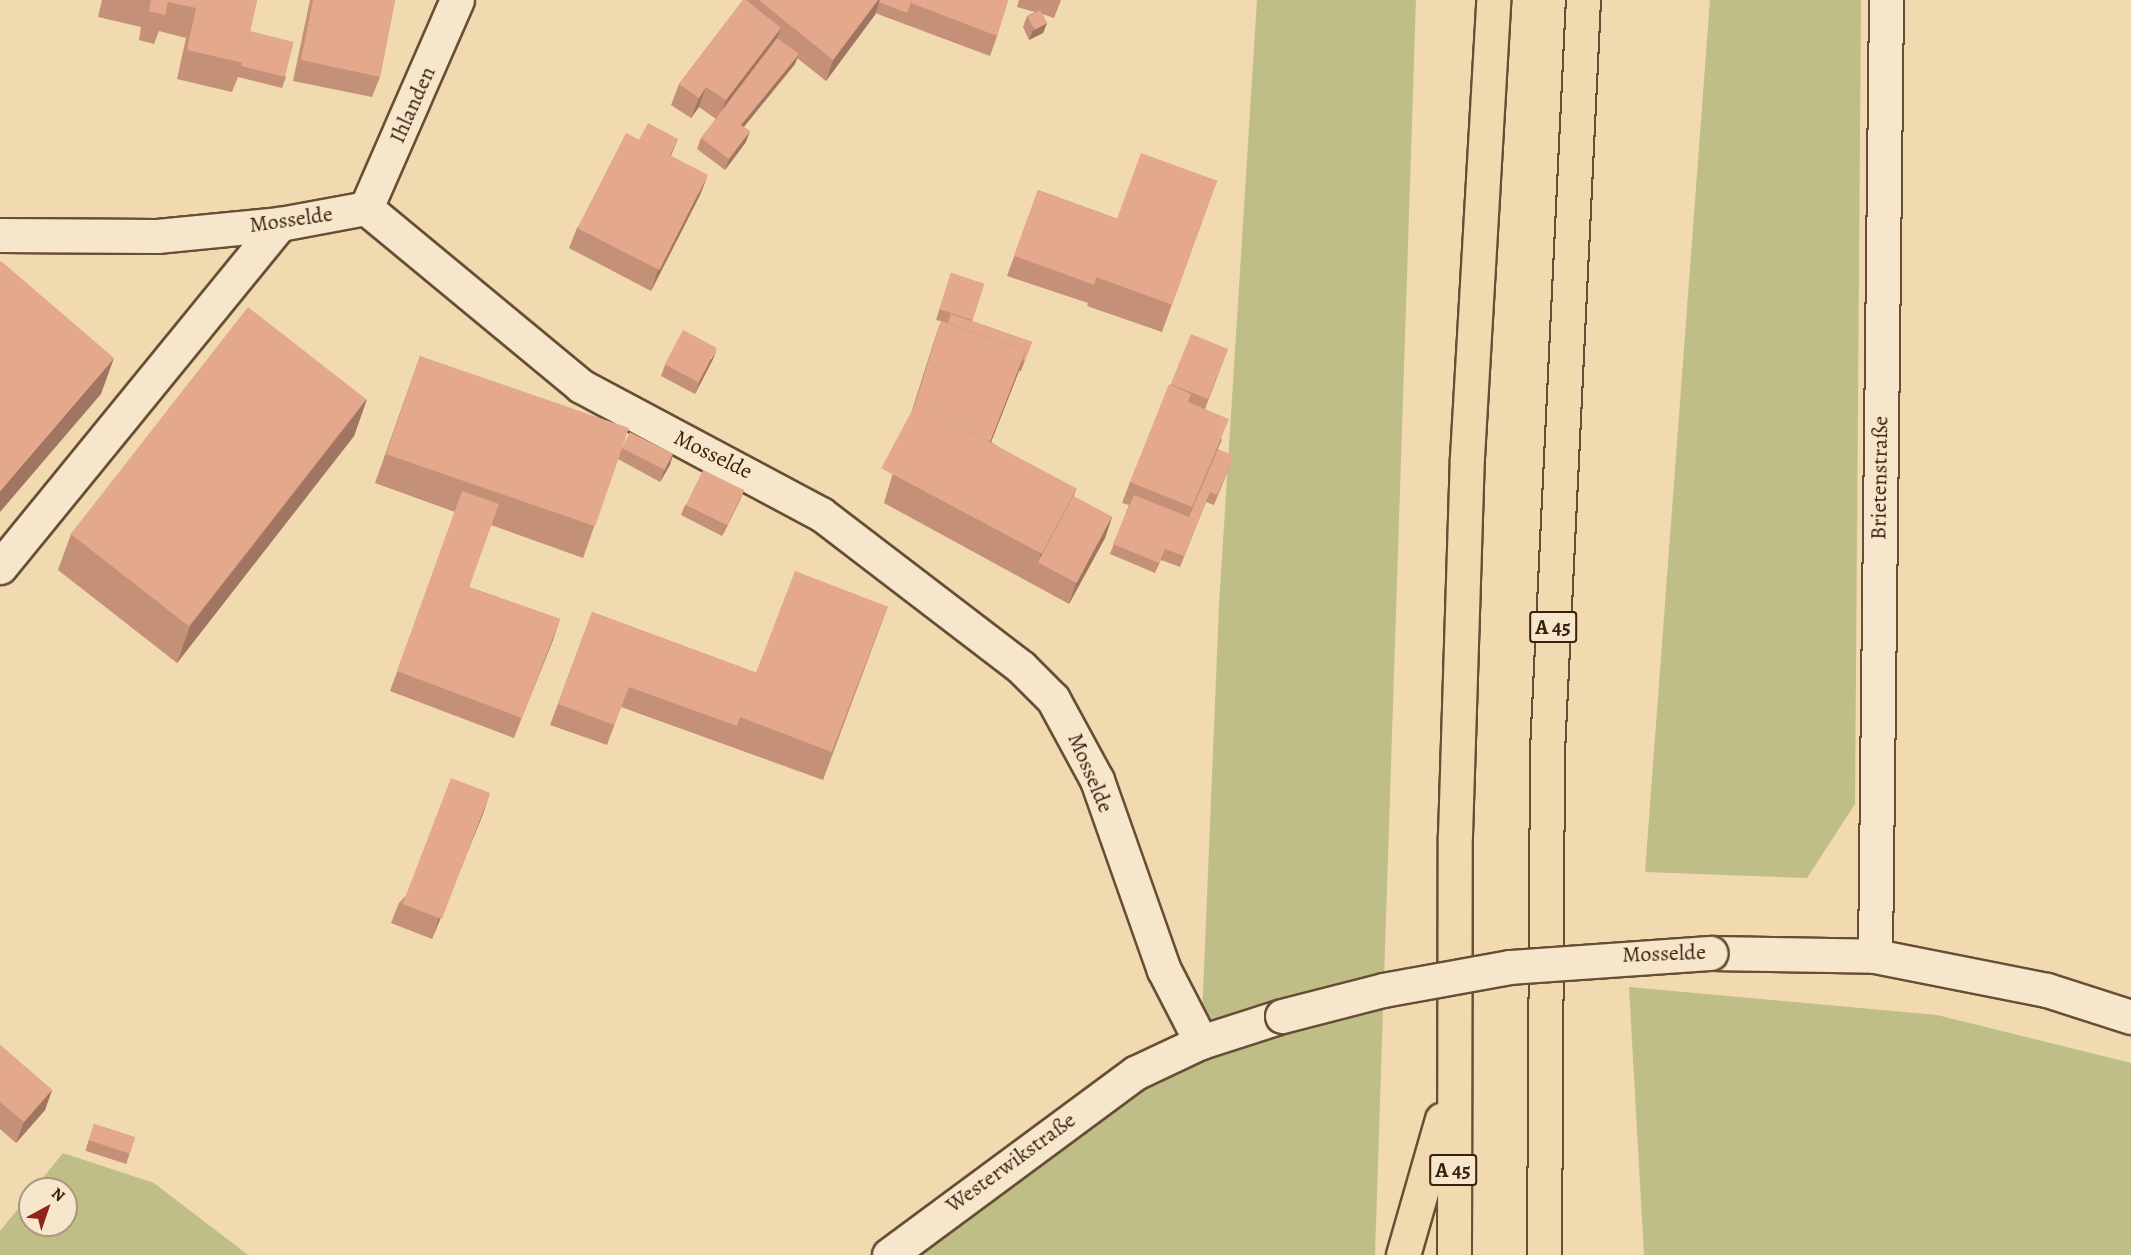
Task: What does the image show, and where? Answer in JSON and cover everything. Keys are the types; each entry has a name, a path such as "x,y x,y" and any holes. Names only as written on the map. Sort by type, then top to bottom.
{"highway":[{"name":"A 45","path":"1454,1255 1452,1086 1467,468 1493,0"},
{"name":"A 45","path":"1544,1255 1547,751 1583,0"},
{"path":"1402,1255 1452,1086"}],"street":[{"name":"Ihlanden","path":"366,208 457,0"},
{"name":"Brietenstraße","path":"1875,956 1886,0"},
{"name":"Mosselde","path":"0,236 157,236 280,224 366,208 581,386 821,514 1021,667 1053,699 1077,736 1164,969 1201,1042"},
{"path":"0,567 280,224"},
{"name":"Mosselde","path":"1135,1073 1201,1042 1282,1016 1383,990 1510,967 1570,959 1711,953 1875,956 2047,990 2131,1017"},
{"name":"Westerwikstraße","path":"889,1255 1135,1073"}],"shaded area":[{"path":"1257,0 1416,0 1375,1255 889,1255 1201,1042 1219,606"},
{"path":"1710,0 1861,0 1855,804 1807,878 1645,872"},
{"path":"1629,987 1937,1015 2131,1063 2131,1255 1644,1255"},
{"path":"63,1153 154,1183 248,1255 0,1255 0,1231 18,1209 18,1237 78,1237 78,1177 44,1177"}],"building":[{"path":"151,0 257,0 243,63 187,50 196,8 168,2 165,15 149,11"},
{"path":"313,0 395,0 380,77 301,60"},
{"path":"743,0 781,28 726,100 706,87 699,98 679,84"},
{"path":"759,0 878,0 833,60"},
{"path":"880,0 912,0 907,13 879,2"},
{"path":"912,0 1008,0 997,36 911,3"},
{"path":"1040,10 1047,23 1035,30 1028,17"},
{"path":"250,31 294,42 285,77 241,66"},
{"path":"777,38 799,54 741,125 750,131 729,159 701,138"},
{"path":"648,123 678,139 669,156 639,140"},
{"path":"626,133 708,175 659,270 577,228"},
{"path":"1141,153 1217,181 1172,305 1096,277"},
{"path":"1038,190 1118,219 1094,285 1014,256"},
{"path":"0,262 114,358 0,491"},
{"path":"951,273 984,284 973,320 939,309"},
{"path":"248,307 366,399 189,626 71,534"},
{"path":"951,314 1032,342 1025,361 1023,360 1026,350 948,323"},
{"path":"941,321 1026,350 990,442 916,403 913,411"},
{"path":"683,330 717,348 698,382 665,364"},
{"path":"1191,334 1228,349 1208,399 1171,384"},
{"path":"420,356 629,428 595,526 386,454"},
{"path":"1169,384 1191,394 1188,402 1229,419 1192,507 1130,482"},
{"path":"916,403 1077,488 1042,554 881,468"},
{"path":"630,432 673,454 665,470 622,448"},
{"path":"1218,449 1234,456 1217,495 1210,492 1184,556 1165,549 1159,563 1113,544 1134,495 1189,517"},
{"path":"703,470 744,490 727,525 686,505"},
{"path":"462,491 499,504 469,587 560,619 522,718 397,671"},
{"path":"1073,496 1112,517 1077,583 1038,562"},
{"path":"795,571 887,606 832,752 739,717"},
{"path":"592,612 757,673 737,726 629,687 614,725 558,704"},
{"path":"451,778 490,793 442,919 403,904"},
{"path":"0,1045 52,1090 24,1122 0,1102"},
{"path":"94,1124 135,1137 130,1153 89,1140"}]}
